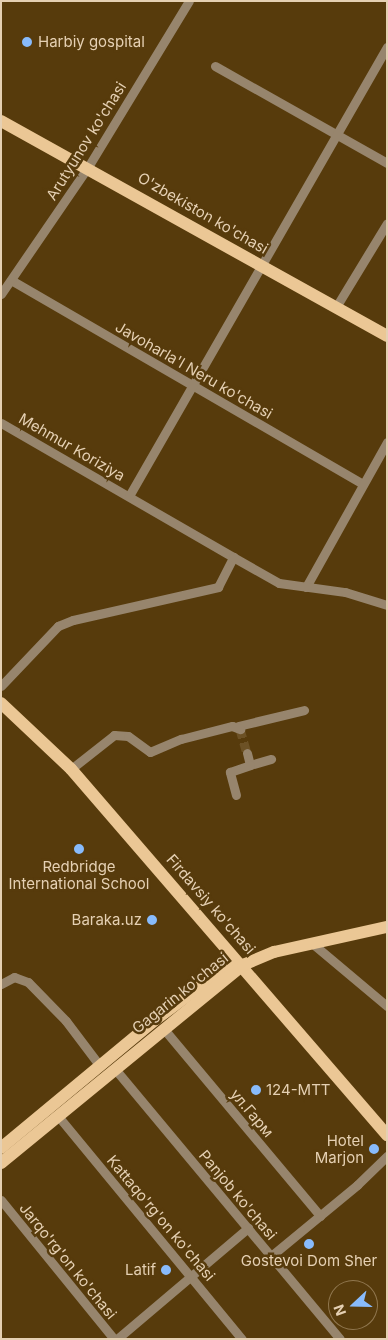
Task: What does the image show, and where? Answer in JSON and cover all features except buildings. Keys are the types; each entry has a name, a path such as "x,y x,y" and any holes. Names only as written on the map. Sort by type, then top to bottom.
{"main road":[{"name":"O'zbekiston ko'chasi","path":"1,121 88,167 387,336"},
{"name":"Firdavsiy ko'chasi","path":"1,703 71,769 243,965 387,1135"},
{"path":"243,965 274,952 387,927"},
{"name":"Gagarin ko'chasi","path":"1,1163 163,1028 243,965"},
{"name":"Gagarin ko'chasi","path":"1,1148 100,1066 226,967 243,965"}],"street":[{"name":"Arutyunov ko'chasi","path":"1,294 88,167 189,1"},
{"path":"130,496 335,133 386,50"},
{"path":"215,66 387,163"},
{"path":"336,307 387,223"},
{"name":"Javoharla'l Neru ko'chasi","path":"10,280 363,484"},
{"name":"Mehmur Koriziya","path":"1,423 279,583 345,592 387,605"},
{"path":"306,587 387,442"},
{"path":"1,686 58,626 73,620 210,590 222,582 233,556"},
{"path":"71,769 114,735 128,736 150,752 181,739 239,728 304,710"},
{"path":"247,754 250,764"},
{"path":"236,795 230,772 250,764 271,759"},
{"path":"313,944 387,1006"},
{"path":"1,984 14,977 28,982 66,1021 100,1066"},
{"name":"ул.Гарм","path":"163,1028 320,1216"},
{"name":"Panjob ko'chasi","path":"115,1069 340,1339"},
{"name":"Kattaqo'rg'on ko'chasi","path":"58,1116 192,1276 242,1339"},
{"path":"271,1256 320,1216 387,1156"},
{"name":"Jarqo'rg'on ko'chasi","path":"1,1200 116,1339"},
{"path":"116,1339 248,1228"}],"tunnel":[{"path":"240,729 247,753"}],"place":[{"name":"Harbiy gospital","path":"27,42"},
{"name":"Redbridge International School","path":"79,849"},
{"name":"Baraka.uz","path":"152,920"},
{"name":"124-MTT","path":"256,1090"},
{"name":"Hotel Marjon","path":"374,1149"},
{"name":"Gostevoi Dom Sher","path":"309,1244"},
{"name":"Latif","path":"166,1270"}]}
